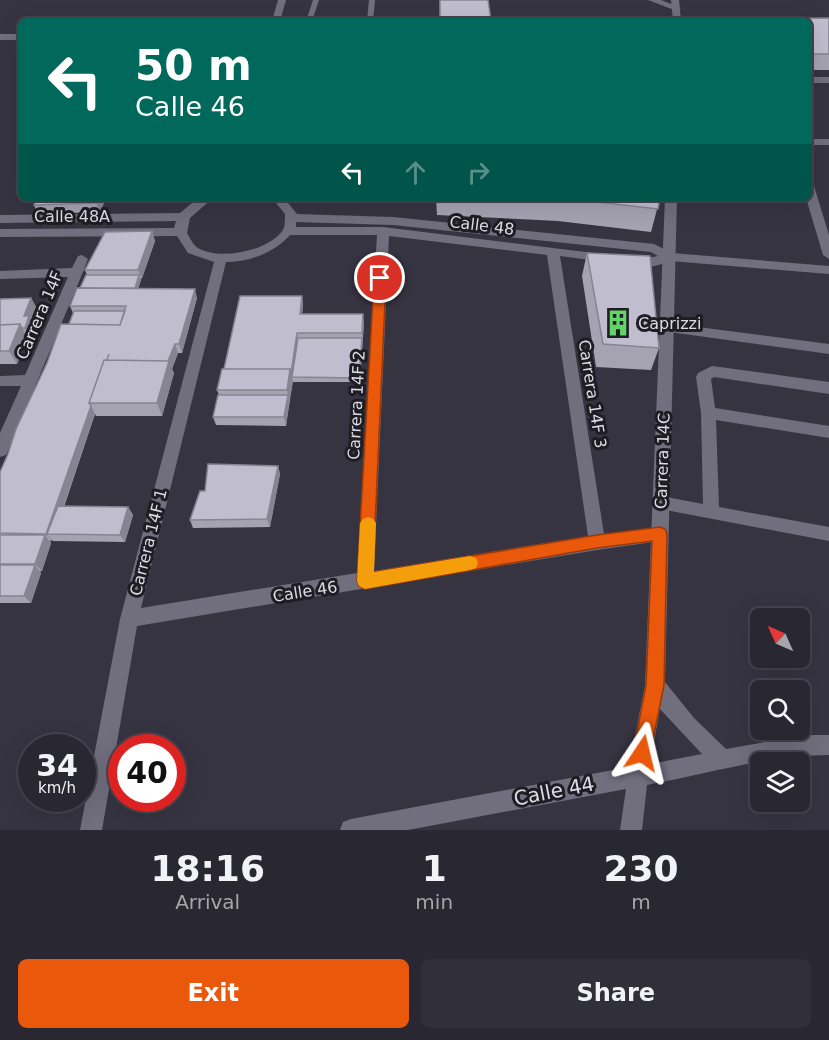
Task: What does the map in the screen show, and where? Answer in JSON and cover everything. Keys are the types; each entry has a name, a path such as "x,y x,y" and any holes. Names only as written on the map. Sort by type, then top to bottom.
{"street":[{"path":"277,18 282,0"},
{"path":"652,0 676,4"},
{"path":"0,37 18,37"},
{"path":"812,80 829,80"},
{"path":"812,142 829,142"},
{"path":"812,199 829,255"},
{"path":"202,201 184,217 181,232 184,242 193,250 206,256 221,258 254,255 268,249 288,231 291,218 288,208 281,201"},
{"name":"Carrera 14C","path":"631,830 638,775 655,685 671,201"},
{"name":"Calle 48A","path":"0,219 184,217"},
{"name":"Calle 48","path":"291,218 417,223 654,248 669,257"},
{"name":"Calle 48","path":"288,231 382,231 651,263 669,257 829,270"},
{"name":"Carrera 14F 2","path":"365,581 382,231"},
{"name":"Calle 48A","path":"0,233 181,232"},
{"name":"Carrera 14F 3","path":"553,252 597,542"},
{"name":"Carrera 14F 1","path":"91,830 129,619 221,258"},
{"name":"Carrera 14F","path":"0,275 80,266 0,451"},
{"path":"667,328 829,349"},
{"path":"711,513 708,413 703,376 712,371 829,388"},
{"path":"0,381 31,380"},
{"path":"708,413 829,432"},
{"path":"661,503 829,534"},
{"name":"Calle 46","path":"129,619 597,542 660,534"},
{"path":"655,685 681,720 723,760"},
{"name":"Calle 44","path":"351,830 804,745 829,745"}],"lane":[{"path":"310,18 316,0"},
{"path":"370,18 372,0"}],"building":[{"path":"440,0 488,0 491,18 440,18"},
{"path":"812,18 829,18 829,54 812,54"},
{"path":"36,201 97,201 96,203 34,205"},
{"path":"589,201 659,201 658,209"},
{"path":"152,231 138,270 85,270 105,232"},
{"name":"Caprizzi","path":"587,253 650,256 659,348 603,344"},
{"path":"86,275 139,275 135,288 80,288"},
{"path":"77,288 195,289 179,344 175,344 168,361 104,360 89,403 91,406 46,534 0,533 0,472 16,429 47,363 61,324 120,325 126,306 70,306"},
{"path":"240,296 302,296 300,314 363,314 362,333 297,333 291,373 290,369 224,369"},
{"path":"31,298 24,316 29,316 25,328 22,328 20,324 0,325 0,299"},
{"path":"74,311 125,311 120,325 69,324"},
{"path":"20,324 9,351 0,351 0,325"},
{"path":"298,338 362,338 359,378 292,377"},
{"path":"104,360 169,361 157,403 89,403"},
{"path":"222,369 290,369 287,390 217,390"},
{"path":"218,395 288,395 284,417 213,417"},
{"path":"208,464 278,466 267,519 190,520 200,491 205,491"},
{"path":"58,506 128,507 120,535 47,534"},
{"path":"0,535 45,535 35,564 0,564"},
{"path":"0,565 35,565 24,596 0,596"}],"slow traffic":[{"path":"368,523 365,581 470,563"}],"place":[{"name":"Caprizzi","path":"618,323"}],"route":[{"path":"380,278 365,581 597,542 660,534 655,685 642,753"}]}
